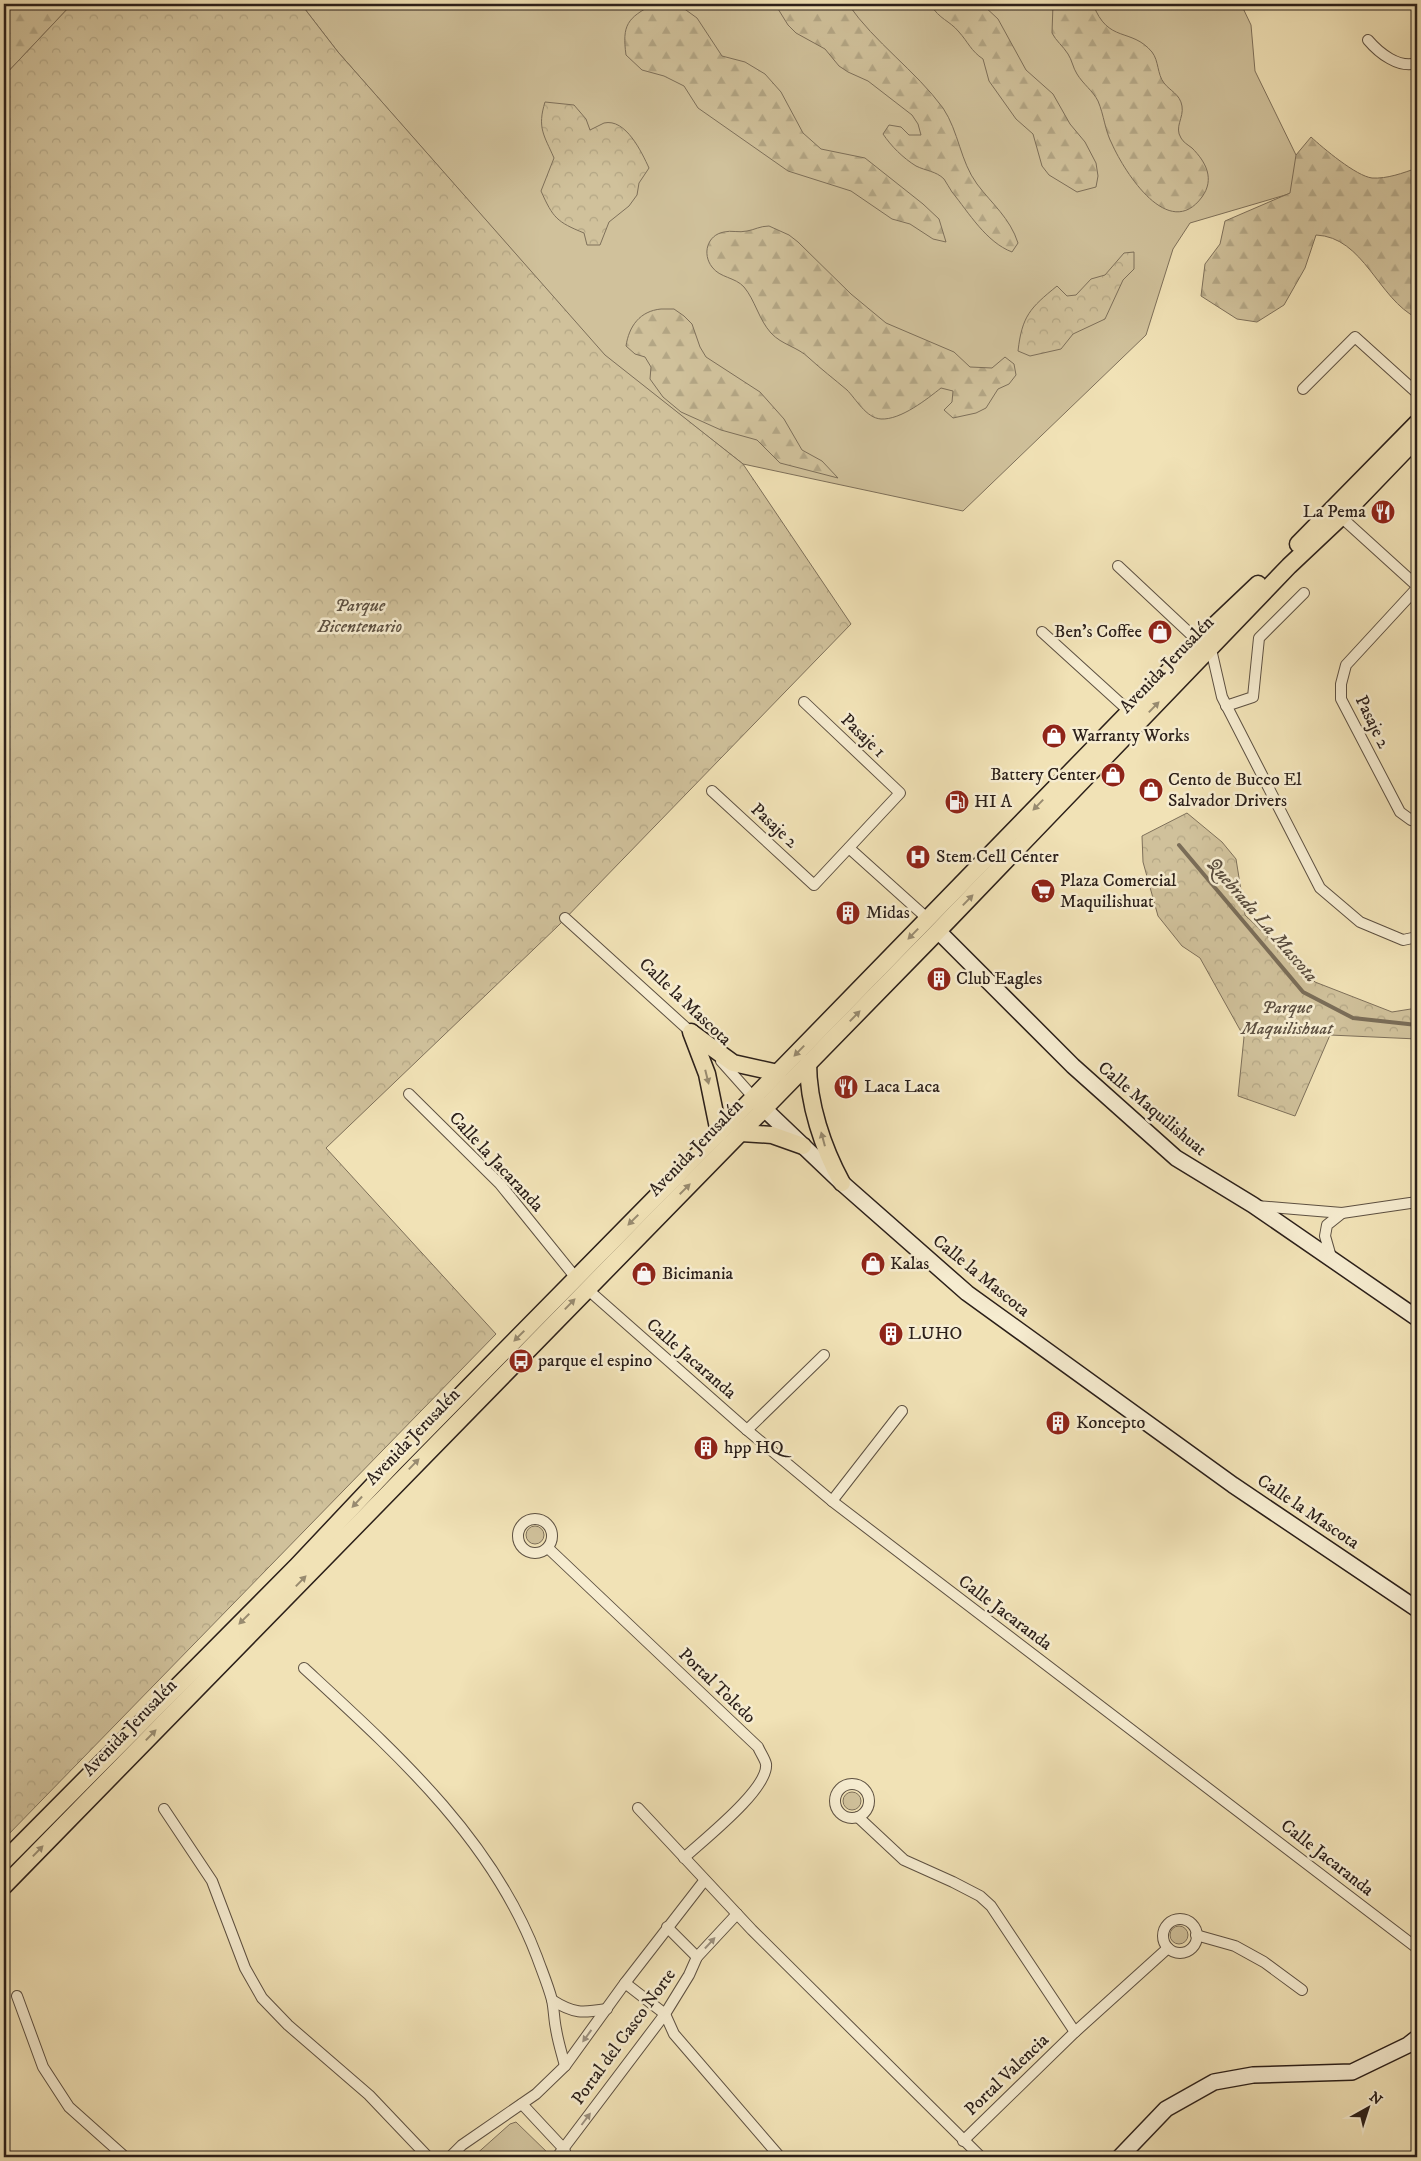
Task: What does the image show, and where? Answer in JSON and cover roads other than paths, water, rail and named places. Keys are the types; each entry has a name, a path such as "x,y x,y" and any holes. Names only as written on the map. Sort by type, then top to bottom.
{"main road":[{"name":"Avenida Jerusalén","path":"4,1862 296,1567 394,1462 741,1133 778,1073 933,925 1417,422"},
{"name":"Avenida Jerusalén","path":"4,1886 581,1283 719,1133 808,1063 1130,712 1341,517 1417,438"},
{"path":"690,1032 733,1063 778,1073"},
{"path":"690,1032 707,1074 719,1133"},
{"path":"808,1063 812,1095 824,1144 842,1183"},
{"path":"741,1133 772,1134 803,1146"}],"street":[{"path":"1368,40 1377,51 1400,63 1417,63"},
{"path":"1303,389 1354,337 1417,393"},
{"path":"1341,517 1417,587"},
{"path":"1118,566 1204,645 1226,706 1320,888 1360,922 1403,940 1417,937"},
{"name":"Pasaje 2","path":"1417,587 1346,665 1341,684 1341,699 1400,812 1411,820 1417,821"},
{"path":"1226,706 1252,697 1259,638 1304,593"},
{"path":"1042,632 1130,712"},
{"name":"Pasaje 1","path":"804,702 900,793 849,848"},
{"name":"Pasaje 2","path":"712,790 814,885 849,848"},
{"name":"Calle Maquilishuat","path":"849,848 933,925 1120,1110 1176,1158 1253,1205 1417,1318"},
{"name":"Calle la Mascota","path":"565,918 724,1064 758,1104 842,1183 967,1293 1233,1485 1417,1608"},
{"name":"Calle la Jacaranda","path":"409,1094 500,1184 581,1283"},
{"path":"1253,1205 1342,1213 1417,1202"},
{"path":"1331,1258 1325,1236 1327,1225 1342,1213"},
{"name":"Calle Jacaranda","path":"581,1283 747,1430 832,1501 1417,1948"},
{"path":"747,1430 824,1354"},
{"path":"832,1501 902,1411"},
{"name":"Portal Toledo","path":"548,1548 758,1747 766,1764 763,1780 740,1807 684,1858"},
{"path":"304,1668 377,1736 452,1814 485,1859 536,1955 552,2000 556,2029 565,2066"},
{"path":"638,1808 704,1881 978,2156"},
{"path":"164,1809 212,1881 245,1968 262,1998 288,2025 369,2095 428,2157"},
{"path":"858,1817 904,1860 980,1896 992,1906 1075,2032"},
{"path":"450,2157 462,2145 522,2104 565,2066 667,1927 704,1881"},
{"name":"Portal del Casco Norte","path":"556,2157 566,2153 665,2014 689,1975 697,1957 737,1914"},
{"path":"1174,1920 1185,1920 1190,1922 1196,1935 1196,1942 1188,1951 1178,1953 1168,1948 1164,1943 1163,1932 1165,1927 1174,1920"},
{"path":"667,1927 697,1957"},
{"path":"1196,1935 1235,1946 1264,1962 1302,1990"},
{"name":"Portal Valencia","path":"963,2141 1075,2032 1168,1948"},
{"path":"625,1983 665,2014 674,2034 780,2157"},
{"path":"17,1996 43,2067 69,2107 125,2157"},
{"path":"552,2000 567,2010 581,2013 607,2009"},
{"path":"1120,2157 1166,2109 1214,2082 1253,2075 1352,2072 1408,2045 1417,2038"},
{"path":"522,2104 566,2153"}],"waterway":[{"name":"Quebrada La Mascota","path":"1179,845 1303,992 1353,1018 1417,1025"}],"place":[{"name":"La Pema","path":"1383,512"},
{"name":"Ben's Coffee","path":"1160,632"},
{"name":"Warranty Works","path":"1054,736"},
{"name":"Battery Center","path":"1113,775"},
{"name":"Cento de Bucco El Salvador Drivers","path":"1151,790"},
{"name":"HI A","path":"957,802"},
{"name":"Stem Cell Center","path":"918,857"},
{"name":"Plaza Comercial Maquilishuat","path":"1043,891"},
{"name":"Midas","path":"848,913"},
{"name":"Club Eagles","path":"939,979"},
{"name":"Laca Laca","path":"846,1087"},
{"name":"Kalas","path":"873,1264"},
{"name":"Bicimania","path":"644,1274"},
{"name":"LUHO","path":"891,1334"},
{"name":"parque el espino","path":"521,1361"},
{"name":"Koncepto","path":"1058,1423"},
{"name":"hpp HQ","path":"706,1448"}],"park label":[{"name":"Parque Bicentenario","path":"360,616"},
{"name":"Parque Maquilishuat","path":"1287,1018"}]}
